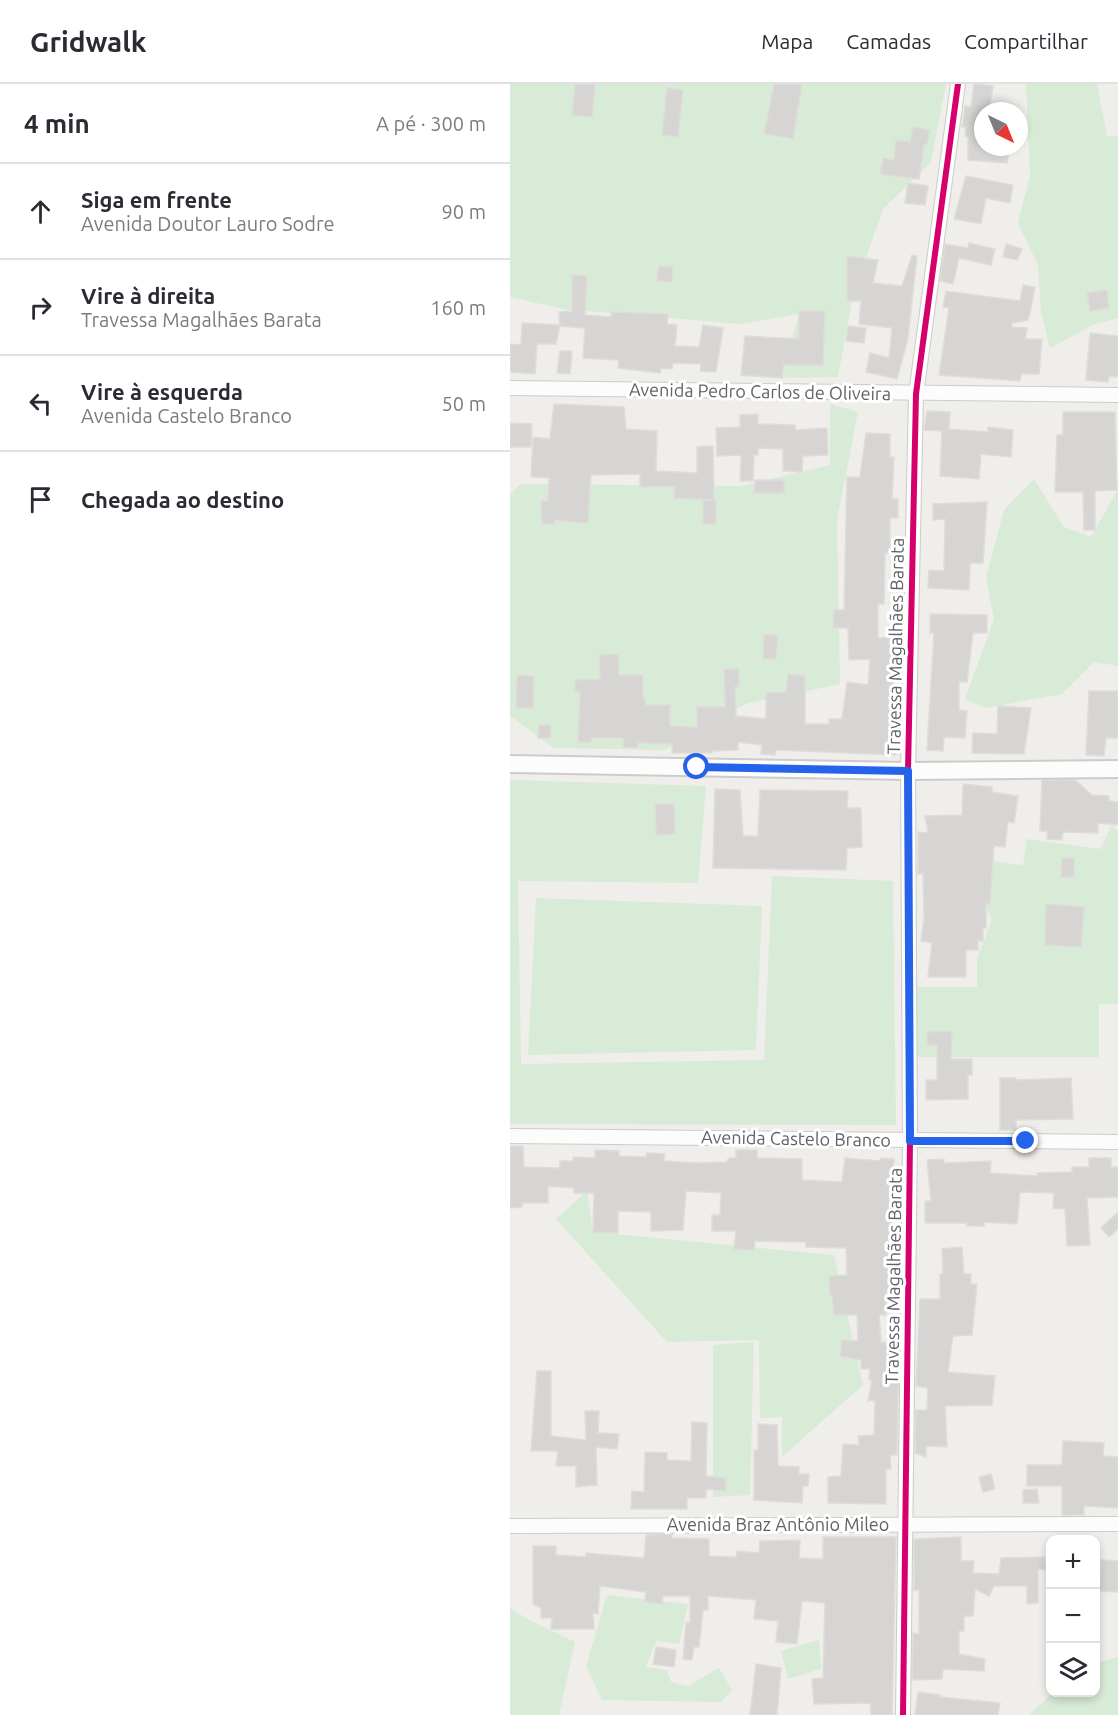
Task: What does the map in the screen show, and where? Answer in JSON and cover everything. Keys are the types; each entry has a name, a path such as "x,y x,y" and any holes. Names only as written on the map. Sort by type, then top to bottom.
{"street":[{"name":"Travessa Magalhães Barata","path":"903,1715 910,1141 908,771 916,394 958,84"},
{"name":"Avenida Pedro Carlos de Oliveira","path":"510,388 1118,395"},
{"path":"510,764 908,771 1118,769"},
{"name":"Avenida Castelo Branco","path":"510,1136 1118,1142"},
{"name":"Avenida Braz Antônio Mileo","path":"510,1526 1118,1524"}],"green space":[{"path":"510,84 946,84 931,162 883,209 853,295 838,377 782,378 799,314 742,324 586,311 586,276 572,276 572,311 510,297"},
{"path":"1026,84 1097,84 1107,136 1118,136 1118,318 1095,324 1050,348 1041,311 1038,265 1018,223 1030,176"},
{"path":"830,404 858,412 837,520 840,684 745,704 665,750 554,748 510,716 510,494 521,484 742,486 830,465"},
{"path":"1034,479 1064,527 1091,537 1118,489 1118,666 1094,662 1062,694 985,708 965,699 994,619 986,577 1004,510"},
{"path":"510,780 706,786 698,883 518,881 521,1064 764,1060 772,876 893,881 896,1125 510,1124"},
{"path":"1112,825 1118,831 1118,1004 1099,1004 1099,1057 916,1057 916,987 977,987 977,959 992,919 971,883 975,859 1023,865 1027,839 1100,849"},
{"path":"536,898 762,906 756,1050 528,1055"},
{"path":"587,1191 593,1232 834,1255 863,1385 782,1457 782,1417 760,1418 759,1340 667,1342 556,1219"},
{"path":"754,1342 750,1495 713,1497 713,1345"},
{"path":"607,1595 688,1604 679,1644 656,1641 646,1667 667,1670 671,1682 688,1686 719,1668 732,1690 721,1702 602,1700 586,1666"},
{"path":"510,1608 529,1620 575,1642 559,1715 510,1715"},
{"path":"819,1640 821,1669 788,1679 781,1651"},
{"path":"1118,1657 1118,1715 1029,1715 1049,1697 1100,1697 1100,1662"}],"building":[{"path":"575,84 595,84 592,117 572,115"},
{"path":"774,84 802,84 793,139 764,134"},
{"path":"974,84 993,86 990,102 974,102 974,156 1008,156 1007,163 968,160 968,137 965,136 966,127 962,127 965,106 971,107"},
{"path":"667,88 683,90 678,137 662,135"},
{"path":"913,127 930,130 927,145 924,145 919,179 880,174 883,158 894,160 896,140 910,142"},
{"path":"966,176 1013,185 1010,203 986,198 981,224 954,219"},
{"path":"908,183 928,186 925,205 905,203"},
{"path":"969,243 995,249 991,265 959,258 953,284 940,281 945,244 968,248"},
{"path":"1006,244 1022,249 1017,260 1003,257"},
{"path":"912,255 917,256 908,338 897,379 866,372 870,353 889,358 892,328 859,324 861,301 847,301 847,256 878,260 873,283 902,286"},
{"path":"659,266 673,267 672,282 657,281"},
{"path":"572,275 587,276 585,315 611,317 612,312 668,314 667,324 677,325 675,346 699,347 703,325 723,328 716,372 700,371 701,364 673,363 672,369 661,368 660,373 618,368 619,360 583,358 585,328 560,326 559,312 572,311"},
{"path":"1023,285 1035,287 1030,313 1028,320 1012,323 1012,327 1027,328 1025,339 1042,339 1039,374 1021,374 1020,381 939,375 949,308 943,307 946,291 1020,301"},
{"path":"1107,290 1109,308 1090,311 1087,293"},
{"path":"799,311 825,311 823,365 784,365 782,378 741,375 745,336 799,339"},
{"path":"522,323 560,325 556,344 537,344 535,374 510,372 510,344 521,345"},
{"path":"848,326 866,328 864,343 846,341"},
{"path":"1090,333 1118,336 1118,377 1109,376 1108,382 1086,380"},
{"path":"560,351 572,351 570,374 557,373"},
{"path":"554,404 624,407 626,429 657,431 656,471 697,473 697,447 713,446 714,500 674,498 675,486 640,487 640,474 591,475 588,523 554,520 555,524 542,524 541,501 548,501 549,478 531,477 533,437 550,439"},
{"path":"927,411 950,412 949,429 988,432 988,427 1013,430 1011,457 981,454 979,479 940,476 942,431 924,430"},
{"path":"1063,412 1115,412 1117,490 1095,491 1095,530 1084,530 1083,492 1055,492 1057,435 1063,435"},
{"path":"758,414 758,424 795,425 795,430 827,428 828,455 803,456 802,472 783,471 783,449 758,448 758,455 754,455 753,481 740,481 741,455 717,456 716,428 740,427 740,415"},
{"path":"510,423 532,424 531,447 510,447"},
{"path":"866,433 890,434 890,457 894,457 892,499 898,499 898,518 890,518 890,553 885,553 884,604 878,604 878,638 897,637 892,706 897,706 896,755 776,750 775,755 761,754 762,745 738,742 738,750 712,751 712,753 672,753 672,744 638,743 638,748 623,747 624,738 592,738 591,742 578,742 580,692 575,692 575,680 600,679 599,655 618,654 619,675 643,675 643,699 646,705 670,705 670,726 697,727 697,707 725,707 724,669 739,669 739,687 735,687 736,716 766,719 766,693 786,692 788,674 805,676 805,724 829,724 829,719 842,719 847,682 868,685 870,659 849,660 848,628 833,628 834,610 844,610 847,477 860,477"},
{"path":"755,480 784,480 784,493 754,493"},
{"path":"703,500 716,500 716,524 703,524"},
{"path":"987,502 983,563 970,563 969,590 928,588 929,570 944,571 945,519 933,520 933,504"},
{"path":"930,614 987,615 987,633 973,633 967,682 959,682 959,710 967,711 965,738 944,737 943,751 927,750 934,633 930,633"},
{"path":"764,635 778,635 776,659 763,659"},
{"path":"517,675 534,676 533,708 516,708"},
{"path":"1089,691 1118,691 1118,738 1106,738 1104,756 1086,755"},
{"path":"998,706 1031,708 1024,754 972,753 973,733 997,734"},
{"path":"539,725 551,725 550,738 538,738"},
{"path":"1042,780 1075,780 1092,795 1109,796 1109,801 1118,802 1118,825 1098,823 1098,833 1063,832 1062,840 1047,839 1047,831 1040,831"},
{"path":"963,784 992,787 992,792 1018,796 1014,823 1008,822 1005,847 994,846 990,904 986,904 986,928 983,928 983,941 978,941 978,950 966,950 966,977 928,977 932,943 921,941 924,918 923,873 918,874 918,832 928,833 925,816 962,815"},
{"path":"715,789 740,790 743,836 758,836 760,790 848,791 847,808 861,808 862,847 847,848 846,870 713,868"},
{"path":"655,804 674,804 675,834 656,835"},
{"path":"1062,858 1074,858 1074,877 1061,877"},
{"path":"1046,904 1084,907 1081,947 1045,945"},
{"path":"952,1031 951,1059 972,1059 972,1075 968,1075 968,1099 926,1100 926,1080 937,1080 937,1045 927,1045 927,1032"},
{"path":"1000,1078 1016,1078 1016,1080 1071,1078 1073,1119 1016,1120 1016,1130 1000,1130"},
{"path":"510,1146 523,1146 524,1167 560,1168 560,1161 573,1161 573,1157 595,1158 595,1150 619,1151 619,1156 646,1157 647,1153 665,1154 664,1161 698,1163 726,1162 729,1158 736,1158 736,1150 757,1150 757,1158 802,1159 802,1180 842,1182 845,1158 881,1161 881,1158 894,1159 889,1205 892,1205 892,1246 889,1246 895,1293 886,1293 886,1315 879,1315 881,1342 899,1344 897,1455 890,1455 891,1469 886,1469 886,1504 828,1503 828,1477 841,1476 843,1444 859,1445 858,1436 874,1435 875,1400 868,1401 872,1380 869,1380 870,1369 861,1369 861,1360 840,1356 842,1340 858,1341 857,1315 834,1315 832,1295 830,1295 829,1276 847,1275 846,1248 806,1247 806,1242 755,1241 754,1250 734,1249 736,1231 712,1231 712,1215 720,1215 721,1193 686,1191 683,1230 651,1231 651,1212 618,1211 618,1233 593,1232 594,1193 574,1193 574,1188 548,1186 548,1203 523,1203 522,1207 510,1208"},
{"path":"1089,1158 1111,1158 1111,1167 1118,1167 1118,1197 1087,1198 1090,1245 1067,1246 1065,1209 1053,1208 1054,1193 1020,1192 1017,1224 984,1222 984,1226 967,1226 967,1223 925,1223 925,1201 931,1201 927,1160 944,1159 944,1163 991,1161 990,1173 1037,1176 1037,1173 1072,1172 1072,1167 1089,1167"},
{"path":"1118,1212 1118,1229 1109,1237 1101,1228"},
{"path":"962,1247 964,1274 971,1274 971,1284 977,1284 972,1335 953,1336 948,1372 995,1376 992,1405 945,1406 947,1447 926,1446 926,1457 915,1453 916,1410 927,1410 928,1388 916,1386 920,1299 940,1299 940,1274 943,1274 942,1249"},
{"path":"537,1371 551,1371 551,1436 586,1440 585,1411 599,1411 598,1433 619,1434 617,1449 596,1447 597,1485 576,1487 576,1466 556,1466 558,1451 531,1451"},
{"path":"692,1422 707,1423 706,1476 726,1478 726,1491 706,1489 706,1498 687,1498 687,1509 631,1509 632,1491 644,1492 645,1452 667,1453 667,1460 691,1461"},
{"path":"758,1424 777,1425 778,1466 799,1467 799,1474 809,1474 808,1486 803,1486 802,1503 754,1500 754,1450 758,1450"},
{"path":"1063,1441 1104,1443 1103,1456 1118,1457 1118,1508 1084,1506 1084,1515 1062,1515 1062,1486 1027,1486 1027,1465 1062,1465"},
{"path":"991,1474 995,1489 983,1492 979,1477"},
{"path":"1037,1489 1039,1503 1023,1503 1023,1490"},
{"path":"646,1535 672,1535 672,1538 709,1539 709,1556 736,1557 737,1551 759,1553 760,1541 800,1540 799,1558 823,1559 823,1537 896,1537 892,1715 871,1715 870,1703 814,1704 812,1679 823,1678 825,1603 802,1601 797,1644 776,1642 778,1621 754,1619 756,1600 708,1596 708,1610 703,1610 699,1647 694,1647 692,1660 683,1659 686,1622 690,1623 690,1596 663,1596 662,1604 645,1602 646,1592 600,1586 598,1614 593,1613 594,1629 551,1629 552,1618 541,1618 541,1608 533,1604 533,1546 556,1546 556,1555 586,1557 586,1553 644,1558"},
{"path":"961,1537 961,1561 974,1561 973,1573 999,1574 1001,1558 1044,1557 1046,1570 1038,1569 1038,1603 1027,1604 1027,1586 994,1586 989,1596 975,1589 973,1616 964,1616 964,1631 959,1631 959,1654 985,1659 984,1671 943,1669 942,1679 912,1680 913,1633 919,1634 919,1590 914,1590 914,1539"},
{"path":"1101,1560 1118,1561 1118,1592 1100,1591"},
{"path":"656,1647 676,1650 674,1667 653,1664"},
{"path":"756,1664 781,1668 777,1715 750,1715"},
{"path":"918,1692 940,1695 940,1697 1000,1703 998,1715 915,1715"}],"cycle path":[{"path":"903,1715 910,1141 908,771 916,394 958,84"}],"route":[{"path":"697,767 908,771 910,1141 1026,1141"}]}
